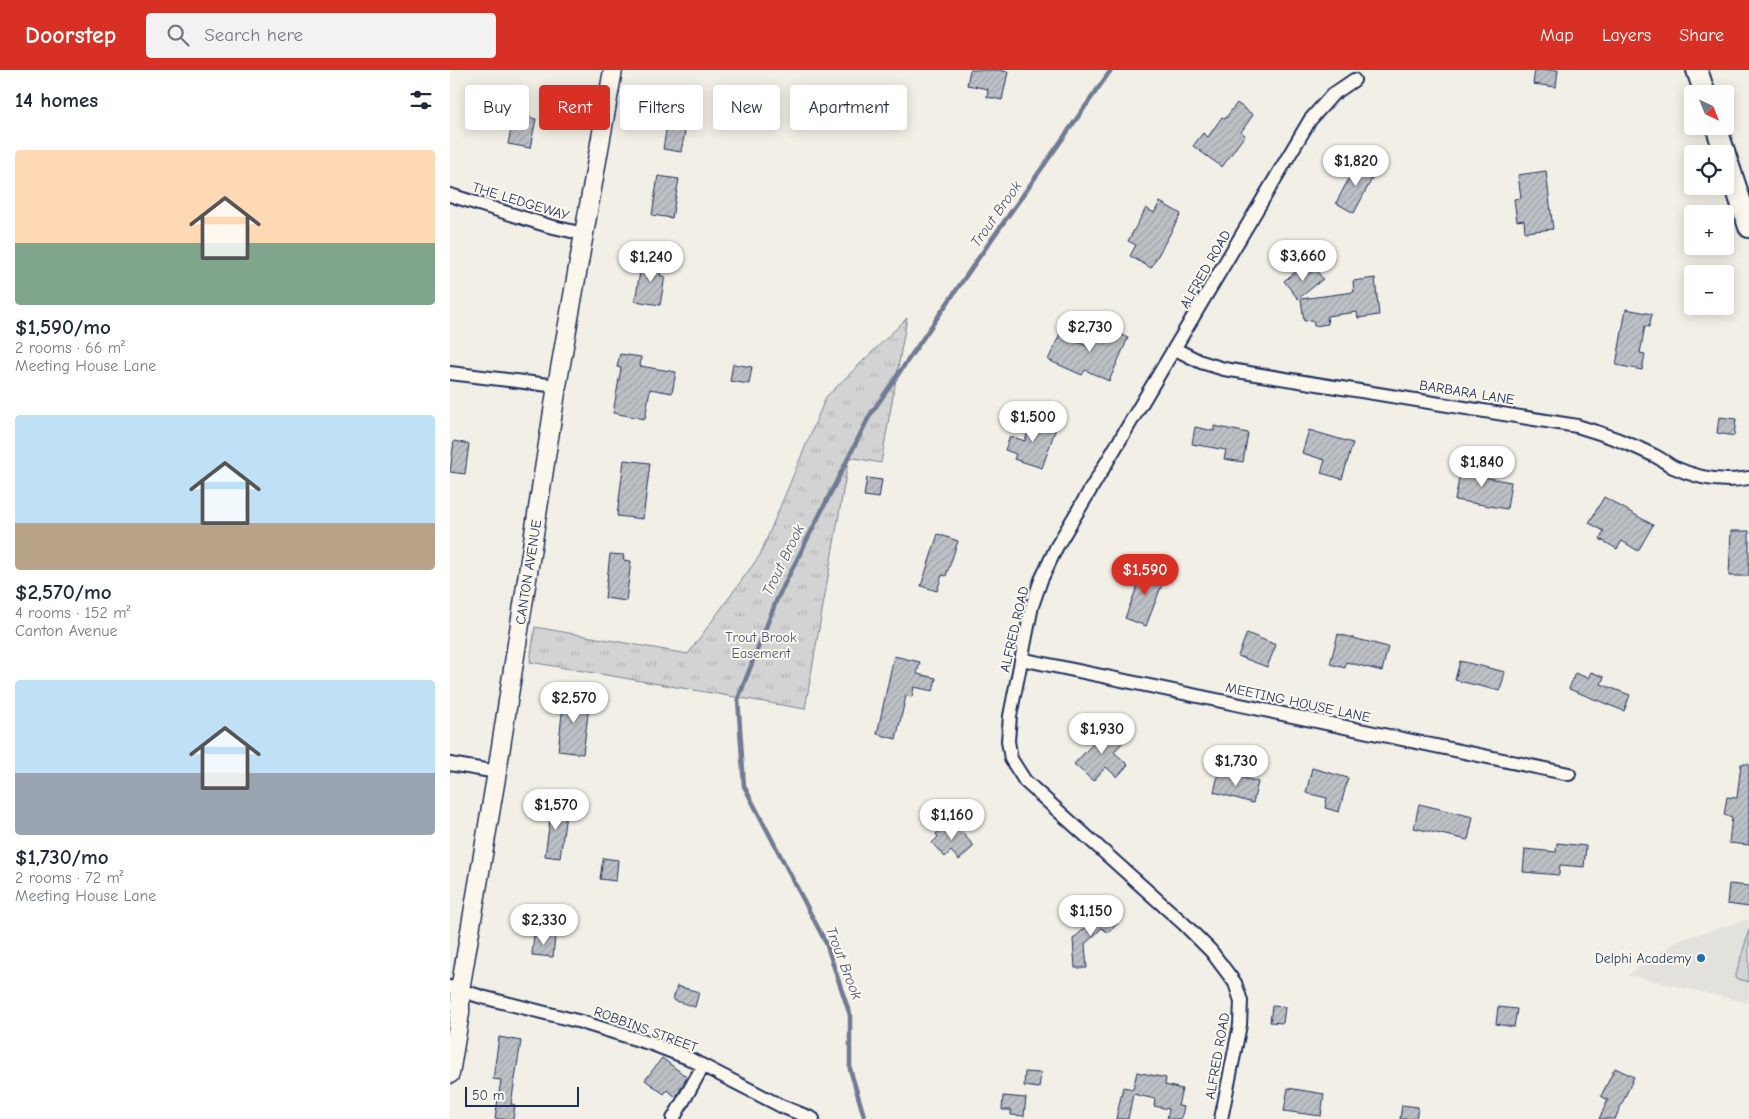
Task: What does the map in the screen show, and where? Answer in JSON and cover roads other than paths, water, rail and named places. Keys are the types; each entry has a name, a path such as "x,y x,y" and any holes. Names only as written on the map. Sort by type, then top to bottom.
{"highway":[{"path":"1697,70 1702,85"},
{"path":"1734,181 1749,227"}],"main road":[{"name":"CANTON AVENUE","path":"450,1074 460,1013 455,988 497,772 557,386 613,70"}],"street":[{"name":"ALFRED ROAD","path":"1221,1119 1240,1025 1239,992 1224,966 1198,937 1032,788 1015,767 1009,750 1008,729 1032,606 1049,563 1067,528 1310,120 1332,95 1354,80"},
{"name":"THE LEDGEWAY","path":"450,195 555,228 584,234"},
{"name":"BARBARA LANE","path":"1175,349 1200,362 1224,369 1577,426 1654,455 1672,466 1699,476 1725,480 1749,478"},
{"path":"450,372 557,386"},
{"name":"MEETING HOUSE LANE","path":"1021,660 1569,774"},
{"path":"450,764 497,772"},
{"name":"ROBBINS STREET","path":"455,988 482,997 558,1015 652,1044 703,1066 775,1103 813,1119"},
{"path":"673,1119 703,1066"}],"waterway":[{"name":"Trout Brook","path":"864,1116 850,1069 850,1015 826,943 744,786 738,699 777,599 870,415 1111,70"}],"place":[{"name":"Delphi Academy","path":"1701,958"}],"park label":[{"name":"Trout Brook Easement","path":"761,646"}]}
